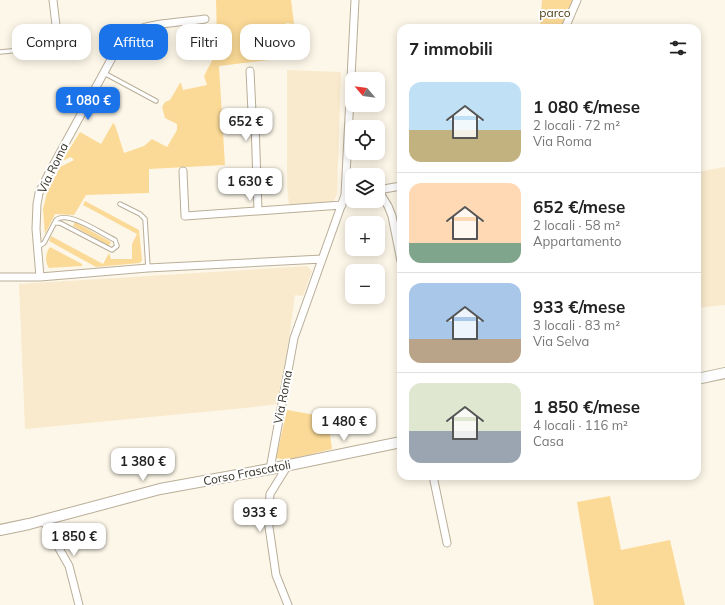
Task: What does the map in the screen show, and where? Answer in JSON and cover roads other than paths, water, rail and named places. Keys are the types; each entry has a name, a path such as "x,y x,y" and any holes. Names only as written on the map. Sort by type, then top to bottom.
{"street":[{"path":"53,0 56,24"},
{"name":"Via Roma","path":"349,168 350,85 355,0"},
{"path":"567,24 577,0"},
{"name":"Via Roma","path":"40,277 36,216 39,193 119,45 133,32 149,26 205,19"},
{"path":"250,71 258,211"},
{"path":"183,171 185,216 342,205"},
{"path":"385,189 397,187"},
{"name":"Via Roma","path":"270,469 294,338 345,195"},
{"path":"385,201 392,216 397,241"},
{"path":"0,277 40,277 148,268 322,259"},
{"path":"701,378 725,372"},
{"name":"Corso Frascatoli","path":"0,530 160,489 270,469 397,443"},
{"path":"288,605 276,575 268,520 270,494 290,465"},
{"path":"434,480 447,543"},
{"path":"43,520 69,566 79,605"}],"lane":[{"path":"0,52 12,51"},
{"path":"104,73 156,101"},
{"path":"120,204 140,214 145,219 148,268"},
{"path":"38,247 44,243 55,223 59,218 75,219 114,240 117,246 112,250 60,223 55,223"}],"park label":[{"name":"parco","path":"555,13"}]}
